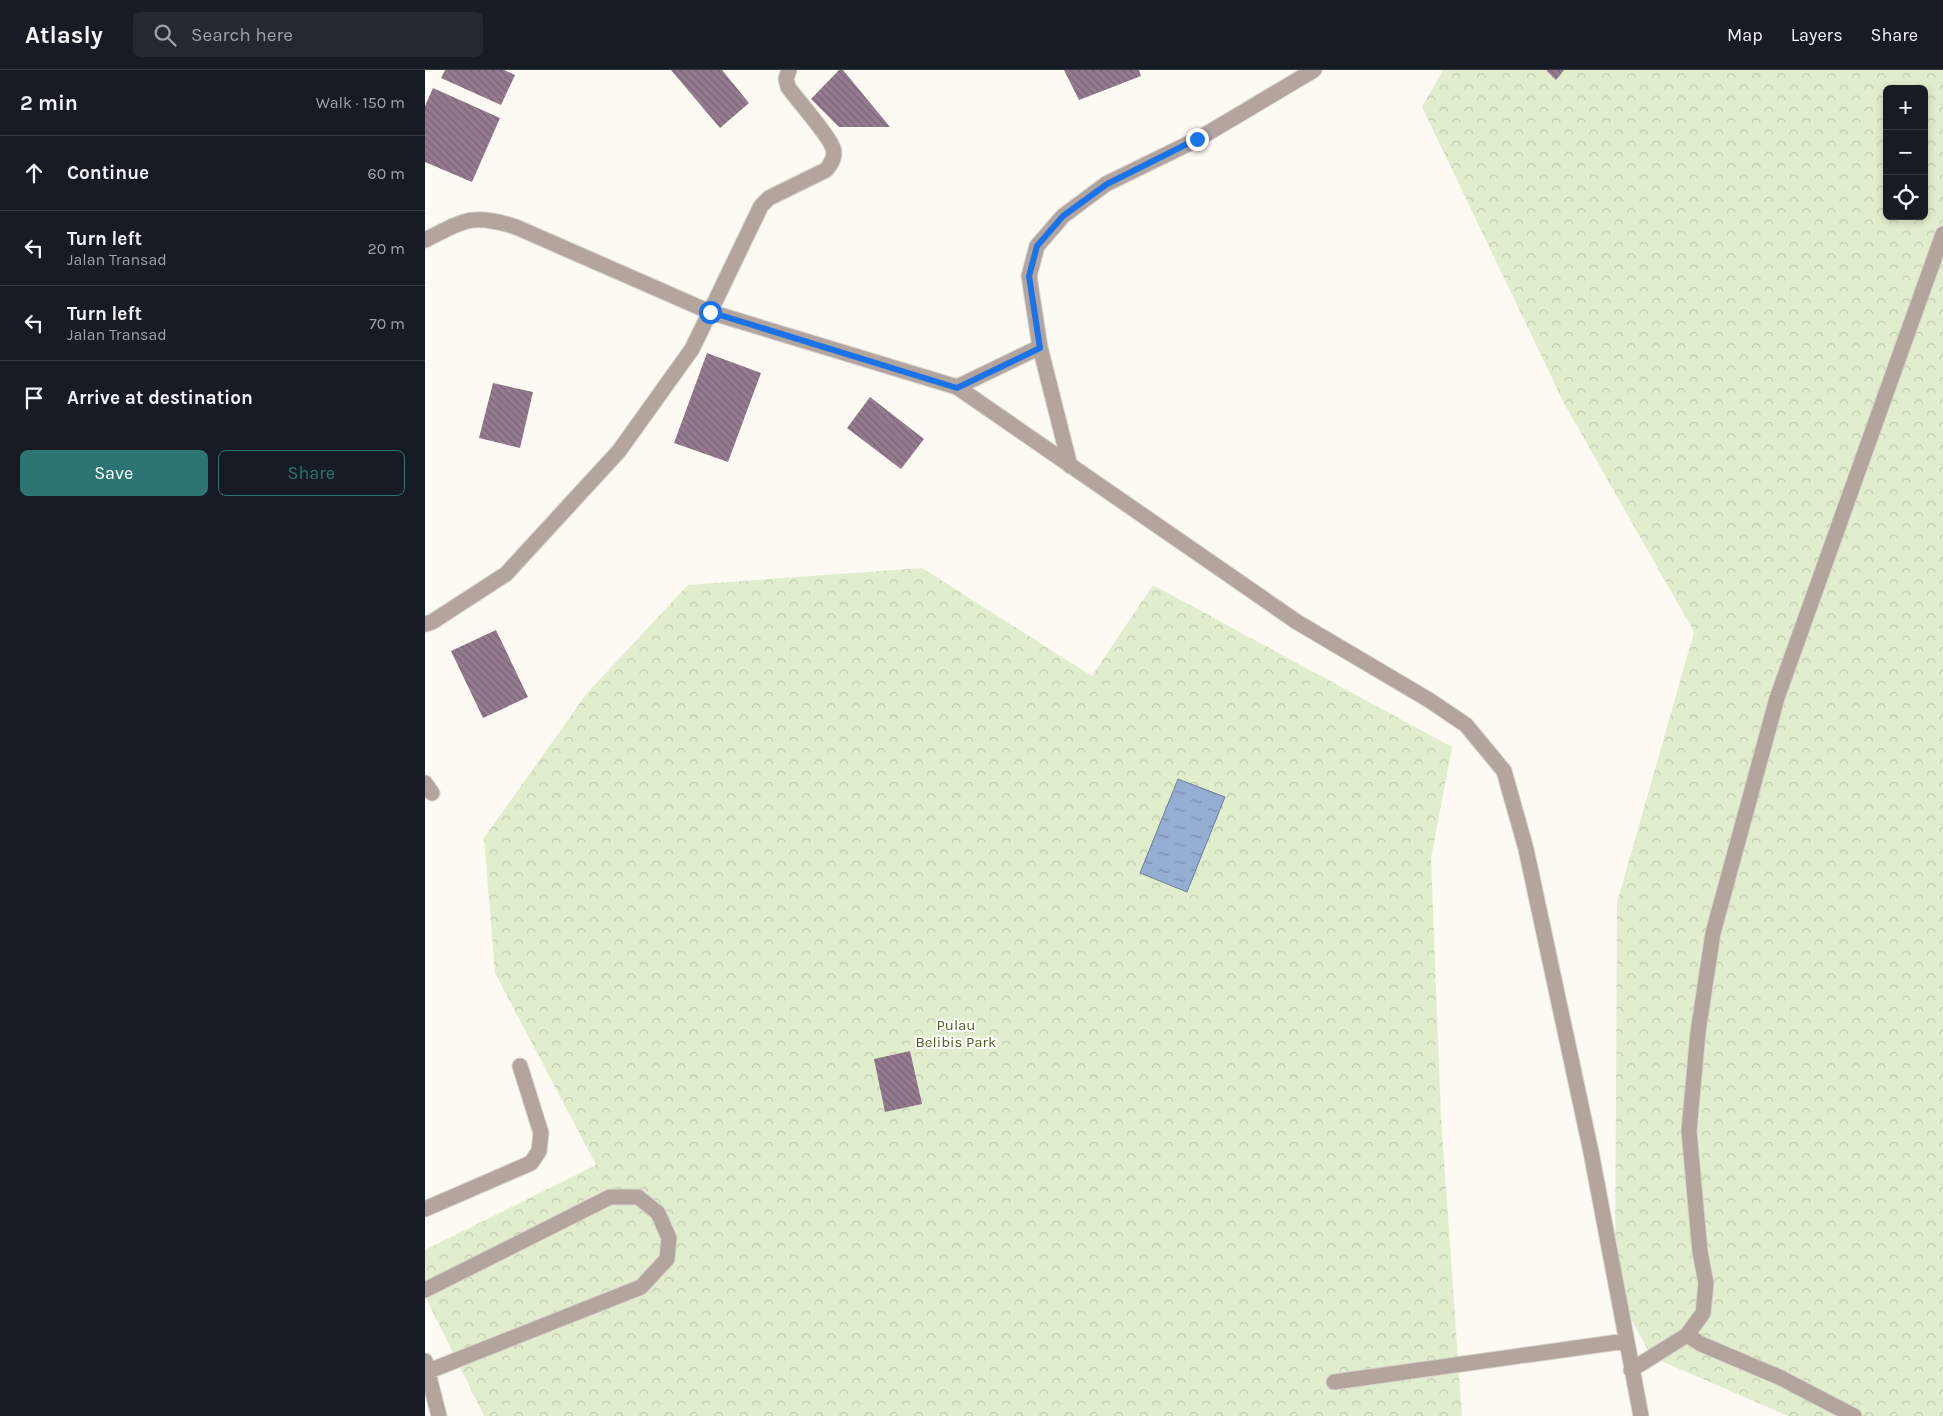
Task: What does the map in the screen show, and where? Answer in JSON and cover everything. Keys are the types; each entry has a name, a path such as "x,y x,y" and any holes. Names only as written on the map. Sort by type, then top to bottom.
{"street":[{"path":"425,624 432,622 507,574 619,451 693,349 761,206 769,198 826,170 831,163 834,155 833,148 829,140 788,87 786,79 789,70"},
{"path":"1070,466 1040,348 1029,276 1037,246 1063,216 1107,184 1197,139 1314,70"},
{"path":"425,240 464,221 480,218 493,220 516,227 710,312 957,388 1297,622 1466,724 1504,771 1531,869 1591,1152 1641,1416"},
{"path":"1631,1370 1687,1335 1703,1313 1705,1283 1700,1252 1689,1131 1698,1032 1713,934 1777,698 1943,234"},
{"path":"957,388 1040,348"},
{"path":"425,1209 531,1163 539,1151 541,1134 520,1066"},
{"path":"425,1290 611,1197 638,1197 658,1213 669,1238 667,1259 641,1287 427,1366 439,1416"},
{"path":"1687,1335 1701,1344 1779,1377 1854,1416"},
{"path":"1334,1382 1626,1340"}],"green space":[{"path":"1443,70 1943,70 1943,1416 1788,1416 1652,1357 1615,1291 1617,903 1694,632 1564,403 1422,107"},
{"name":"Pulau Belibis Park","path":"922,568 1092,676 1153,585 1452,747 1431,858 1441,1118 1462,1416 484,1416 425,1296 425,1250 596,1165 495,973 484,838 587,693 688,585"}],"water":[{"path":"1178,779 1225,797 1187,892 1140,873"}],"building":[{"path":"445,70 504,70 515,75 501,105 441,78"},
{"path":"671,70 722,70 749,103 720,128"},
{"path":"839,70 843,70 890,127 839,127 811,99"},
{"path":"1064,70 1139,70 1141,76 1079,100"},
{"path":"1546,70 1564,70 1556,80"},
{"path":"433,88 500,118 472,182 425,162 425,106"},
{"path":"707,353 761,373 728,462 674,443"},
{"path":"493,383 533,392 520,448 479,438"},
{"path":"870,397 924,439 901,469 847,428"},
{"path":"496,630 528,697 483,718 451,651"},
{"path":"910,1051 922,1104 885,1112 874,1059"}],"route":[{"path":"710,312 957,388 1040,348 1029,276 1037,246 1063,216 1107,184 1197,139"}]}
